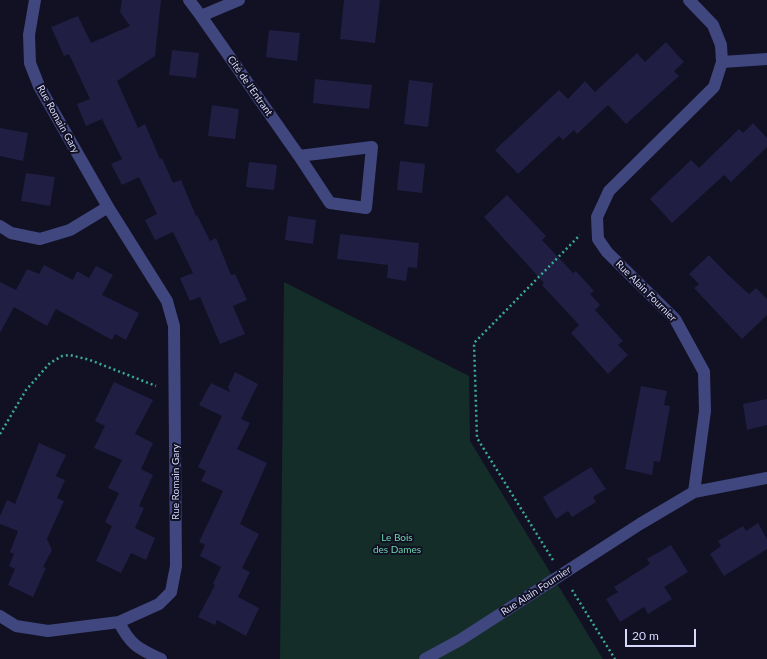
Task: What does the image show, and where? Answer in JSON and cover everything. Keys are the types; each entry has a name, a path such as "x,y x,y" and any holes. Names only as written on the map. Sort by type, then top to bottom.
{"street":[{"name":"Rue Romain Gary","path":"0,616 16,626 48,631 119,622 159,604 171,592 176,566 176,394 174,326 167,301 108,207 39,86 30,63 29,35 35,0"},
{"name":"Cité de l'Entrant","path":"189,0 299,156 330,203 366,208 372,147 299,156"},
{"path":"201,16 239,0"},
{"name":"Rue Alain Fournier","path":"425,659 460,640 640,524 694,492 705,411 704,372 676,319 607,252 598,240 597,217 609,191 714,86 722,62 722,45 713,25 689,0"},
{"path":"722,62 767,59"},
{"path":"0,226 11,233 40,239 70,230 108,207"},
{"path":"694,492 767,478"},
{"path":"119,622 126,636 139,649 161,659"}],"path":[{"path":"597,217 474,342 477,438 615,659"},
{"path":"0,434 26,390 50,363 62,356 70,355 90,360 176,394"}],"green space":[{"name":"Le Bois des Dames","path":"284,282 469,376 470,441 603,659 280,659"}],"building":[{"path":"122,0 161,0 155,56 117,81 138,128 145,124 160,159 162,158 173,183 181,180 196,216 197,215 210,241 216,238 231,275 235,274 247,300 233,306 245,334 220,344 200,297 190,301 180,278 193,273 173,232 155,240 145,220 157,214 139,177 122,185 111,164 122,159 102,119 86,126 77,104 90,99 69,54 64,56 51,27 78,16 91,43 130,26 120,12"},
{"path":"344,0 380,0 375,43 340,39"},
{"path":"269,30 300,33 297,61 266,57"},
{"path":"666,42 684,62 674,71 679,76 626,124 608,105 577,134 574,130 563,140 559,136 518,174 495,150 559,90 568,99 585,81 595,92 637,53 645,62"},
{"path":"172,50 199,53 196,78 169,75"},
{"path":"315,79 372,85 369,109 313,103"},
{"path":"409,80 433,83 428,127 404,124"},
{"path":"212,105 239,109 235,139 208,136"},
{"path":"753,123 767,138 767,147 731,182 724,175 672,223 650,199 691,160 699,168 739,129 743,133"},
{"path":"0,128 28,133 23,161 0,156"},
{"path":"400,161 425,164 422,193 397,190"},
{"path":"249,162 277,165 274,190 246,187"},
{"path":"26,173 55,177 50,206 21,201"},
{"path":"507,195 546,236 542,240 573,273 576,271 594,291 590,294 600,305 595,310 623,341 618,345 628,355 608,374 571,333 579,325 542,285 544,283 484,217"},
{"path":"288,216 316,220 313,244 285,240"},
{"path":"340,234 419,243 417,268 408,267 406,281 387,278 388,265 337,259"},
{"path":"709,255 749,294 756,288 767,299 767,315 742,339 694,288 699,284 689,274"},
{"path":"44,265 73,280 77,271 89,278 96,266 113,275 102,295 139,313 126,340 115,334 112,340 56,309 47,326 14,307 0,333 0,282 16,290 27,269 39,274"},
{"path":"235,372 258,384 241,419 250,423 237,449 267,463 240,524 259,534 242,568 250,572 238,597 259,608 246,636 217,620 215,625 198,617 215,585 213,584 221,567 200,556 205,545 199,542 223,491 201,481 206,471 198,467 222,416 199,405 211,383 230,392 228,387"},
{"path":"114,382 153,400 135,434 153,443 141,469 153,475 139,506 144,508 135,528 155,538 146,560 131,553 121,573 96,561 112,526 105,522 119,493 108,488 122,460 94,448 105,426 95,421"},
{"path":"641,386 667,391 664,405 670,406 660,462 654,461 652,475 625,469"},
{"path":"767,399 767,425 747,430 743,404"},
{"path":"39,443 66,455 56,476 65,480 57,498 64,501 47,539 52,550 43,567 46,568 33,597 8,585 15,569 9,566 14,554 10,552 18,531 0,524 0,516 7,500 15,504"},
{"path":"591,467 606,489 593,497 596,502 572,517 568,511 556,519 543,497"},
{"path":"758,523 767,539 767,549 724,576 710,554 721,546 718,541 743,526 746,531"},
{"path":"671,545 688,572 664,587 672,599 648,614 644,607 620,622 606,599 618,592 614,587 650,564 647,559"}]}
